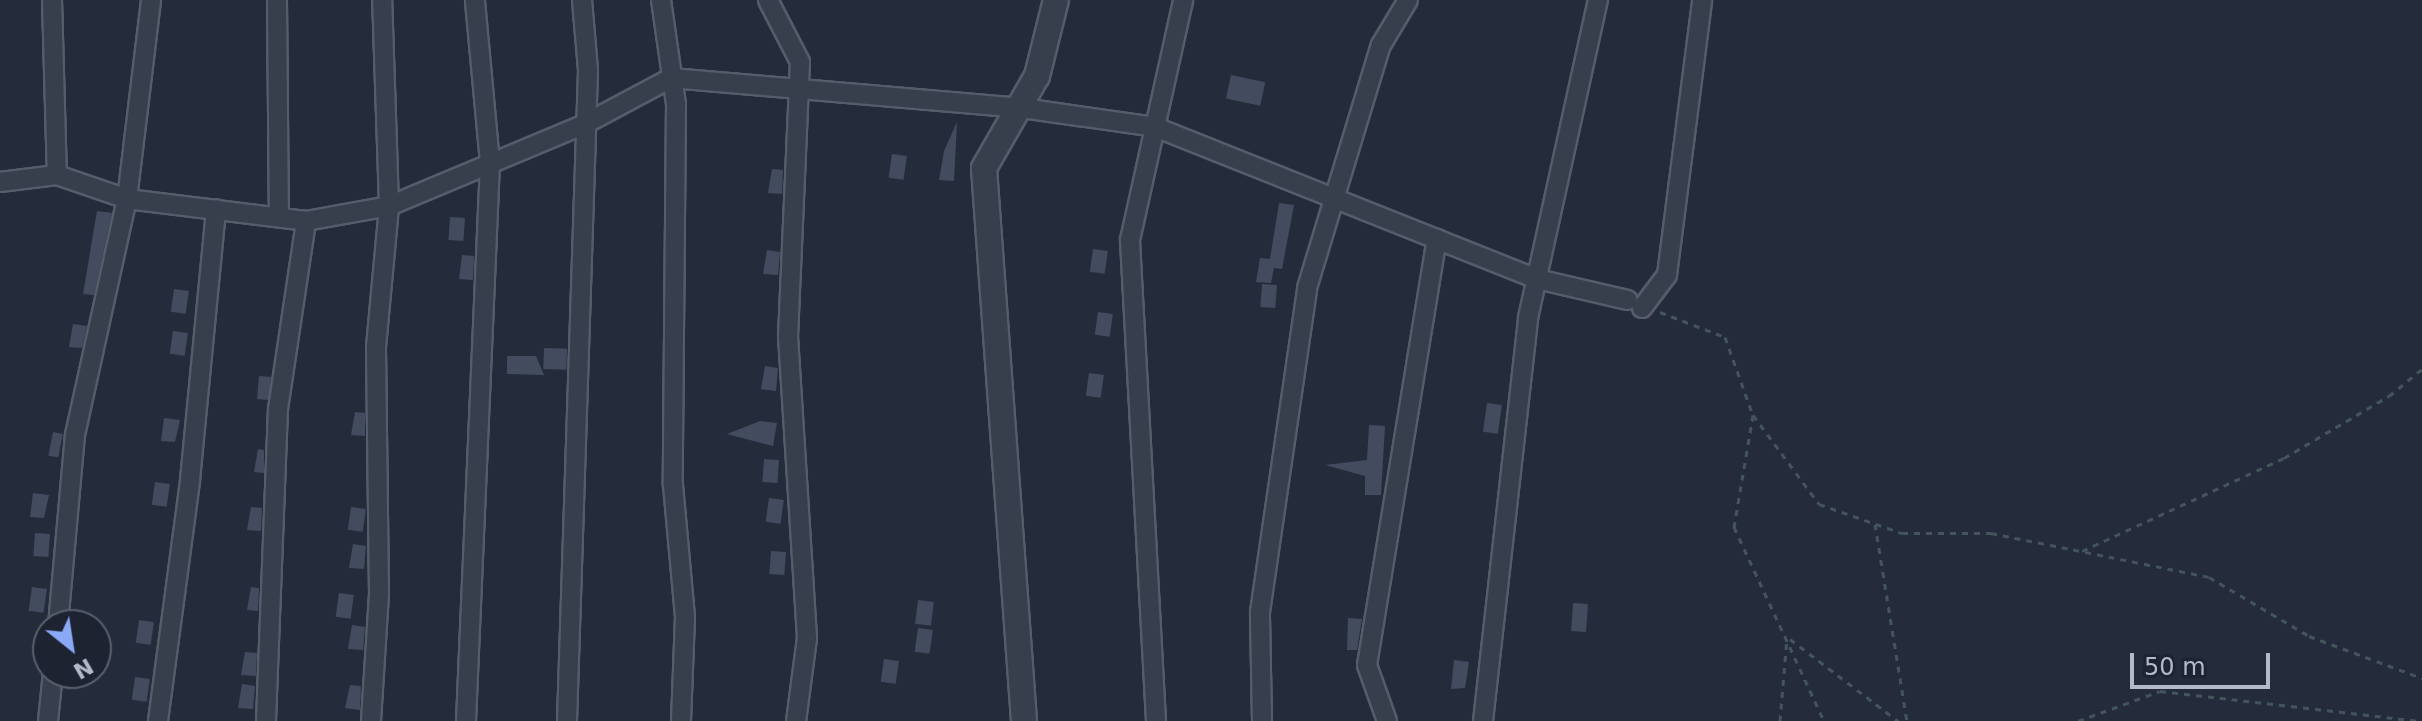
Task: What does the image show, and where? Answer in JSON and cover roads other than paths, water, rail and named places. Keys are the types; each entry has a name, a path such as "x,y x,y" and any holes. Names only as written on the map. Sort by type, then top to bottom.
{"street":[{"path":"52,0 57,175"},
{"path":"59,609 75,435 127,199 151,0"},
{"path":"277,0 279,215"},
{"path":"371,721 379,594 376,347 389,206 382,0"},
{"path":"466,721 490,163 475,0"},
{"path":"567,721 583,125 588,70 582,0"},
{"path":"661,0 671,78 677,256 673,485 685,617 681,721"},
{"path":"768,0 800,62 788,336 807,638 796,721"},
{"path":"1024,721 984,168 997,139 1022,108 1049,45 1056,0"},
{"path":"1156,721 1130,240 1183,0"},
{"path":"1262,721 1260,612 1307,288 1381,45 1408,0"},
{"path":"1483,721 1528,318 1598,0"},
{"path":"0,182 57,175 127,199 279,215 306,221 389,206 583,125 671,78 1022,108 1155,127 1537,279 1638,305 1667,275 1702,0"},
{"path":"158,721 190,480 216,209"},
{"path":"266,721 278,409 306,221"},
{"path":"1387,721 1367,665 1437,239"},
{"path":"48,721 51,689"}]}
